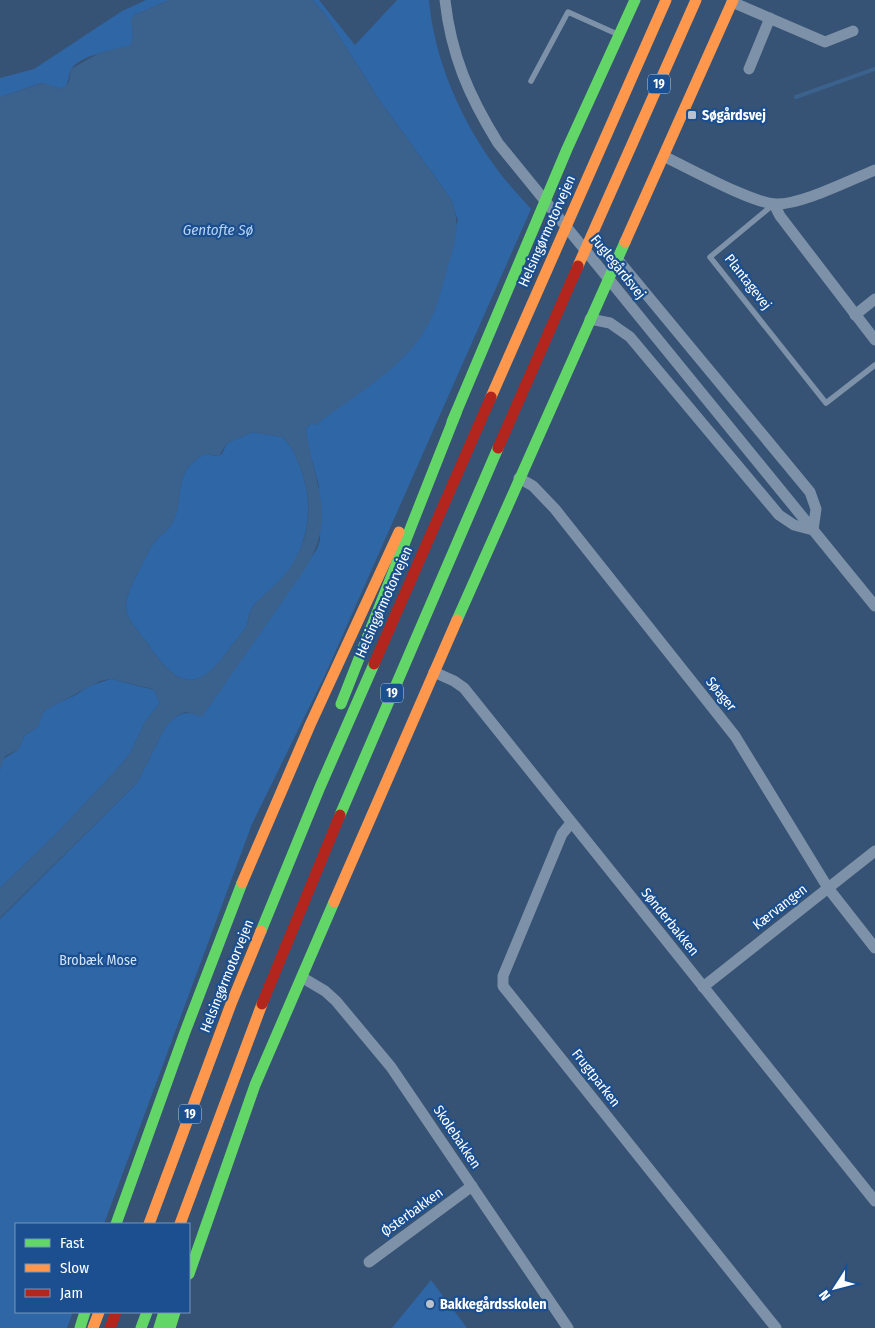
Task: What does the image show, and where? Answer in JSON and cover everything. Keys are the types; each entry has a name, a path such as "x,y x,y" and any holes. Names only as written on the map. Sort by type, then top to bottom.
{"main road":[{"path":"336,718 456,413 617,34 635,0"},
{"name":"Helsingørmotorvejen","path":"149,1223 231,1004 320,786 666,0"},
{"name":"19","path":"180,1223 288,939 437,586 696,0"},
{"path":"190,1271 255,1085 519,478 665,157 733,1"},
{"path":"622,169 634,160 680,65"},
{"path":"116,1223 160,1099 259,842 365,603 456,413"},
{"path":"320,786 317,764 321,754"},
{"path":"196,1063 219,1007 231,1004"},
{"path":"198,1210 214,1162 212,1139"},
{"path":"80,1328 85,1313"},
{"path":"93,1328 99,1313"},
{"path":"110,1328 116,1313"},
{"path":"141,1328 147,1313"},
{"path":"159,1328 164,1313"},
{"path":"170,1328 175,1313"}],"street":[{"name":"Fuglegårdsvej","path":"445,0 456,59 475,107 498,143 875,606"},
{"path":"733,1 826,42 853,31"},
{"path":"749,69 770,18"},
{"path":"665,157 752,197 774,204 801,200 875,170"},
{"path":"774,204 780,216 875,340"},
{"name":"Fuglegårdsvej","path":"618,260 810,492 816,509 812,530"},
{"path":"855,315 875,299"},
{"path":"590,319 610,324 630,337 779,515 794,525 812,530"},
{"name":"Søager","path":"519,478 533,486 555,510 736,736 828,888 875,948"},
{"name":"Sønderbakken","path":"434,672 464,688 875,1201"},
{"name":"Frugtparken","path":"571,823 558,843 503,976 504,986 776,1328"},
{"name":"Kærvangen","path":"703,987 875,851"},
{"name":"Skolebakken","path":"303,978 325,991 336,1001 391,1067 568,1328"},
{"name":"Østerbakken","path":"369,1262 472,1186"}],"lane":[{"path":"531,81 568,12 617,34"},
{"name":"Plantagevej","path":"774,204 710,258 826,403 875,365"}],"green space":[{"path":"146,0 170,0 134,15 131,45 92,56 77,63 72,68 67,84 62,89 42,83 0,97 0,78 34,69 122,11"},
{"name":"Brobæk Mose","path":"312,0 319,0 355,45 397,0 429,0 436,44 451,87 470,128 494,165 531,209 326,673 252,824 104,1223 15,1223 15,1313 73,1313 67,1328 0,1328 0,919 137,783 166,726 182,714 191,713 202,716 317,549 320,540 319,486 308,446 306,428 312,423 315,425 403,356 458,221 451,199 380,101 325,14"},
{"path":"253,432 282,437 290,445 295,455 304,477 307,493 308,509 304,539 290,568 277,586 254,606 245,628 217,664 206,674 196,679 186,680 176,676 167,668 133,624 127,613 127,600 135,579 152,546 171,525 176,515 183,477 187,469 194,461 205,454 217,456 222,454 227,443"},
{"path":"111,679 154,690 160,703 145,722 131,752 121,765 56,834 0,888 0,770 3,759 18,750 25,735 38,727 42,714 47,708 76,695 89,686"},
{"name":"Bakkegårdsskolen","path":"431,1280 467,1328 392,1328"}],"water":[{"name":"Gentofte Sø","path":"170,0 312,0 325,14 380,101 451,199 457,224 455,240 436,307 429,323 415,344 390,370 375,382 315,425 312,423 306,428 321,500 322,517 320,534 314,552 303,572 202,717 186,712 178,715 166,726 137,783 0,918 0,888 56,834 121,765 131,752 145,722 160,703 154,690 149,688 111,679 100,681 44,711 38,727 25,735 18,750 5,756 0,770 0,97 43,83 62,89 69,82 71,69 99,53 131,45 133,36 131,19 134,15","holes":["253,432 282,437 290,445 295,455 307,489 308,517 306,530 297,557 285,574 253,607 247,625 217,664 206,674 195,679 186,680 176,676 156,656 128,617 126,607 131,586 152,546 171,525 176,515 183,477 194,461 205,454 219,456 227,443"]}],"waterway":[{"path":"796,97 875,69"}],"traffic: fast":[{"path":"452,422 567,149 635,0"},
{"path":"457,620 625,242"},
{"path":"341,704 456,413"},
{"path":"340,815 498,448"},
{"path":"261,931 320,787 374,664"},
{"path":"116,1223 185,1032 242,883"},
{"path":"190,1271 255,1085 334,902"},
{"path":"80,1328 85,1313"},
{"path":"141,1328 147,1313"},
{"path":"159,1328 164,1313"},
{"path":"170,1328 175,1313"}],"traffic: slow":[{"path":"491,397 666,0"},
{"path":"578,266 696,0"},
{"path":"625,242 733,0"},
{"path":"242,883 310,725 399,532"},
{"path":"334,902 457,620"},
{"path":"149,1223 231,1004 261,931"},
{"path":"180,1223 262,1004"},
{"path":"93,1328 99,1313"}],"traffic: jam":[{"path":"498,448 578,266"},
{"path":"374,664 491,397"},
{"path":"262,1004 340,815"},
{"path":"110,1328 116,1313"}],"place":[{"name":"Søgårdsvej","path":"692,115"},
{"name":"Bakkegårdsskolen","path":"430,1304"}]}
